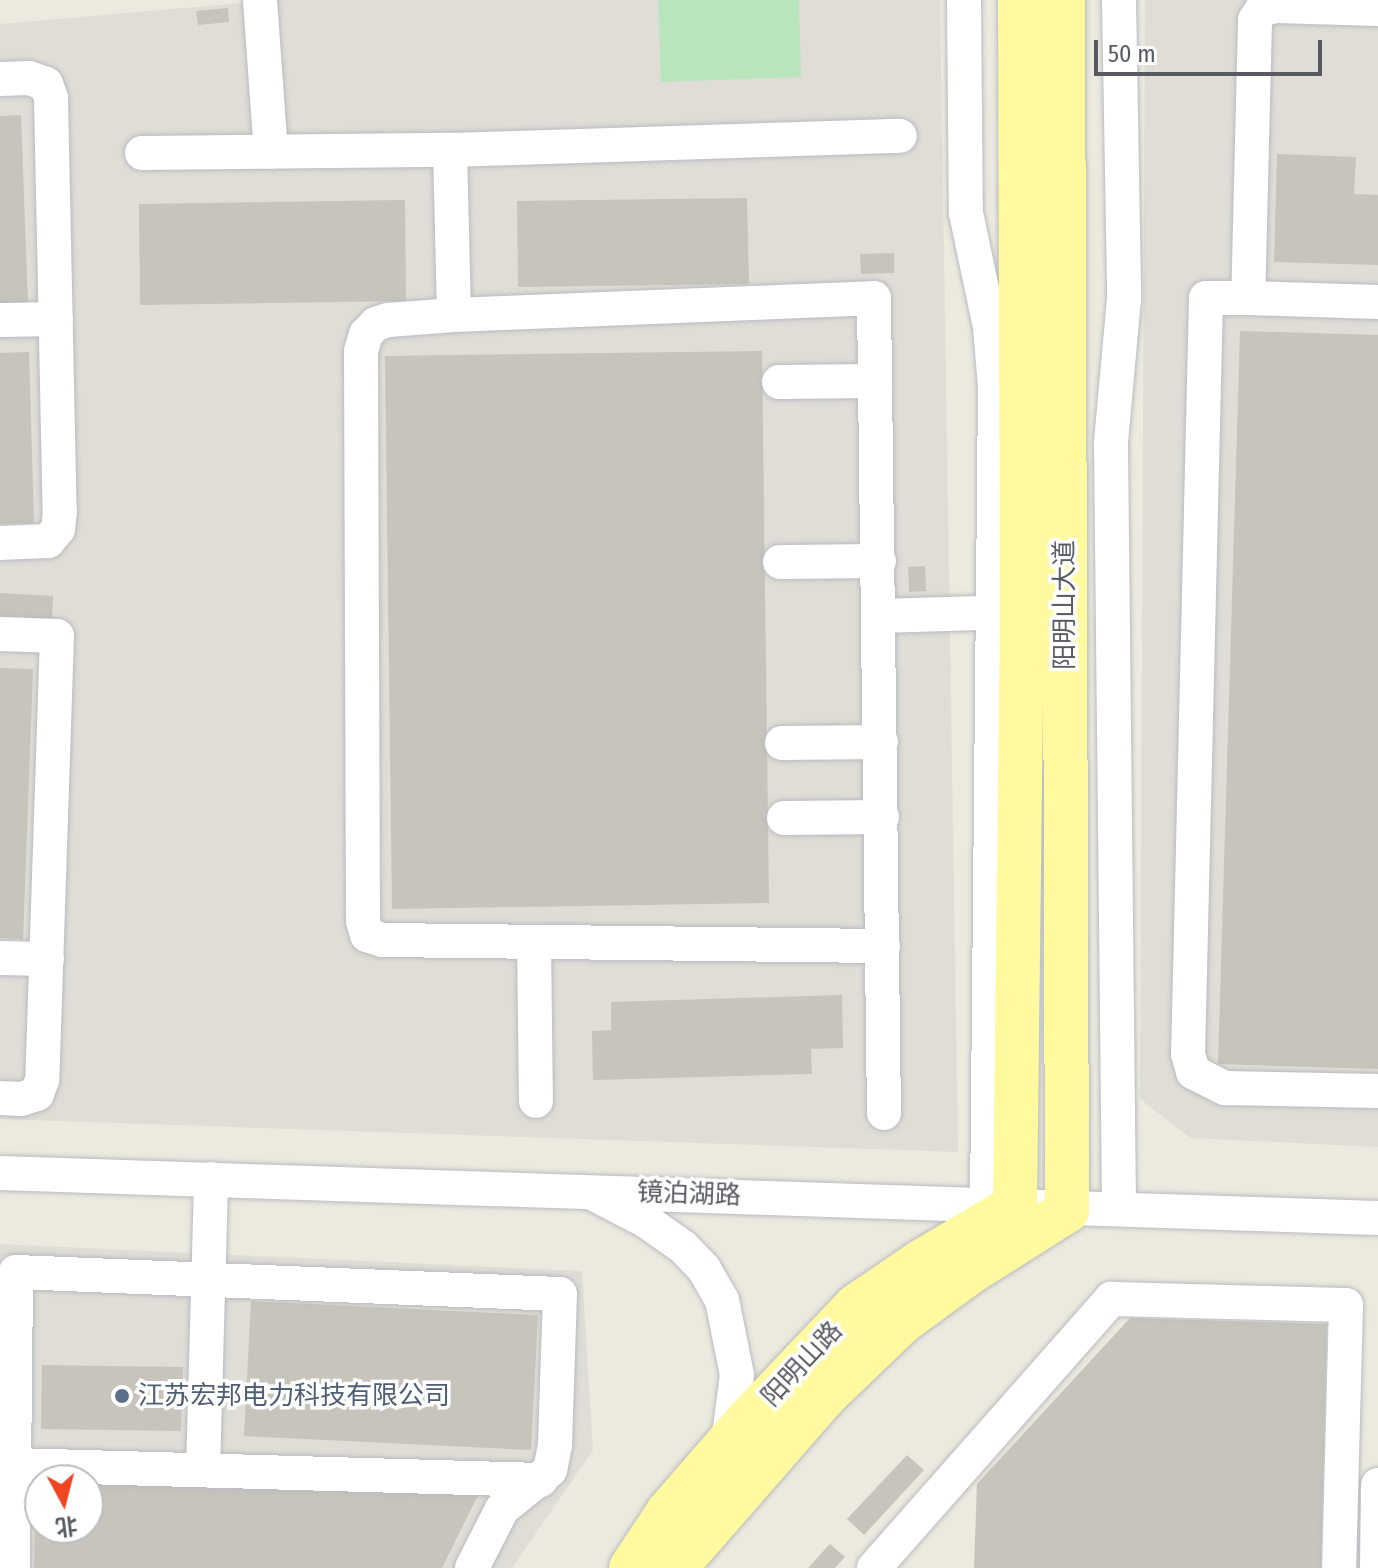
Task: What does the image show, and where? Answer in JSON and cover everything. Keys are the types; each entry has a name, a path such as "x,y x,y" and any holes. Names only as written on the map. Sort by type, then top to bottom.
{"main road":[{"name":"阳明山大道","path":"1001,1205 1020,0"},
{"name":"阳明山大道","path":"1063,0 1067,1211"},
{"name":"阳明山路","path":"652,1564 668,1512 856,1306 1001,1205"},
{"name":"阳明山路","path":"652,1564 902,1322 969,1273 1067,1211"}],"street":[{"path":"260,0 271,152"},
{"path":"880,616 1008,612 990,327 966,213 964,0"},
{"path":"1119,0 1124,299 1111,443 1119,1209"},
{"path":"1248,298 1255,20 1262,9 1276,6 1378,9"},
{"path":"0,79 29,78 46,84 51,98 58,529 48,541 0,543"},
{"path":"142,153 450,150 900,136"},
{"path":"450,150 454,315"},
{"path":"883,946 382,940 367,935 363,921 361,351 366,334 376,324 388,320 454,315 874,298 880,616 882,817 883,946 884,1113"},
{"path":"1378,302 1206,298 1188,1054 1193,1072 1225,1088 1378,1091"},
{"path":"0,320 56,319"},
{"path":"779,382 875,381"},
{"path":"780,562 879,561"},
{"path":"0,634 57,636 42,1080 37,1094 21,1099 0,1098"},
{"path":"782,743 881,742"},
{"path":"784,818 882,817"},
{"path":"534,942 536,1101"},
{"path":"0,958 47,959"},
{"name":"镜泊湖路","path":"0,1173 586,1190 1001,1205 1067,1211 1119,1209 1378,1218"},
{"path":"203,1470 211,1179"},
{"path":"586,1190 646,1221 683,1247 704,1269 722,1300 737,1375 728,1443"},
{"path":"13,1568 16,1272 560,1294 555,1445 550,1470 502,1509 472,1568"},
{"path":"874,1568 1111,1299 1346,1305 1339,1568"},
{"path":"14,1465 541,1480"},
{"path":"1377,1568 1378,1485"}],"shaded area":[{"path":"275,0 940,0 958,1152 0,1119 0,24"},
{"path":"1145,0 1378,0 1378,1147 1191,1138 1140,1099"},
{"name":"江苏宏邦电力科技有限公司","path":"0,1244 582,1271 593,1450 512,1568 0,1568"}],"green space":[{"path":"658,0 799,0 801,77 661,82"}],"building":[{"path":"228,8 229,22 198,25 196,11"},
{"path":"21,115 28,304 0,305 0,116"},
{"path":"1277,154 1356,157 1354,194 1378,195 1378,265 1274,262"},
{"path":"747,198 749,284 518,287 517,201"},
{"path":"405,200 406,301 140,305 139,204"},
{"path":"894,253 894,273 861,274 860,254"},
{"path":"1240,331 1378,335 1378,1069 1218,1064"},
{"path":"762,351 769,903 392,909 385,356"},
{"path":"29,352 34,523 0,524 0,353"},
{"path":"925,566 926,591 909,592 908,567"},
{"path":"0,593 53,596 52,619 0,616"},
{"path":"0,668 33,669 23,939 0,938"},
{"path":"842,995 843,1048 811,1049 812,1074 593,1080 592,1031 611,1030 611,1002"},
{"path":"251,1301 538,1315 531,1450 244,1436"},
{"path":"1130,1318 1327,1324 1321,1568 974,1568 977,1484"},
{"path":"42,1365 183,1367 181,1431 41,1429"},
{"path":"907,1455 924,1470 864,1535 847,1519"},
{"path":"104,1478 481,1489 442,1568 34,1568 35,1544 104,1544"},
{"path":"830,1544 845,1557 835,1568 808,1568"}],"place":[{"name":"江苏宏邦电力科技有限公司","path":"122,1396"}]}
